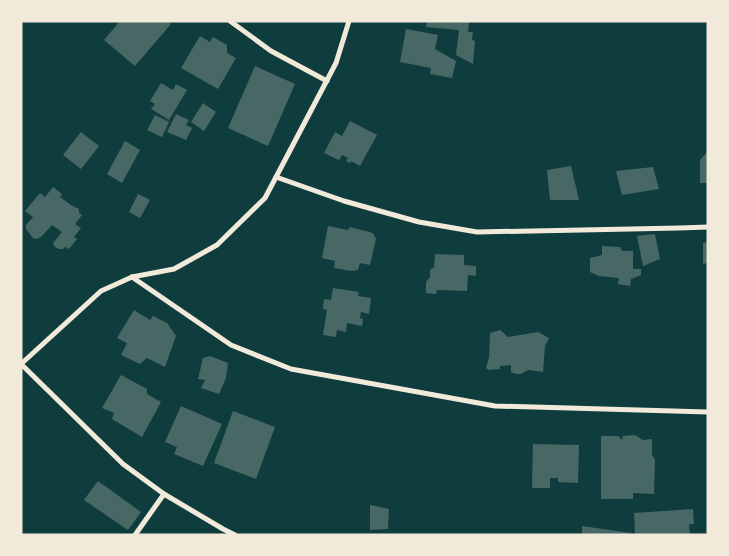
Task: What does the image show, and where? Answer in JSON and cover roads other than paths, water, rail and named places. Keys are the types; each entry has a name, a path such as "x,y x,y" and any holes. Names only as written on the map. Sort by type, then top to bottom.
{"street":[{"path":"230,21 271,51 327,81"},
{"path":"235,535 164,494 123,464 21,364 101,291 132,277 174,269 217,245 266,198 336,62 349,21"},
{"path":"276,177 344,201 420,222 477,232 708,226"},
{"path":"132,277 230,345 291,369 495,406 708,412"},
{"path":"134,535 164,494"}]}
